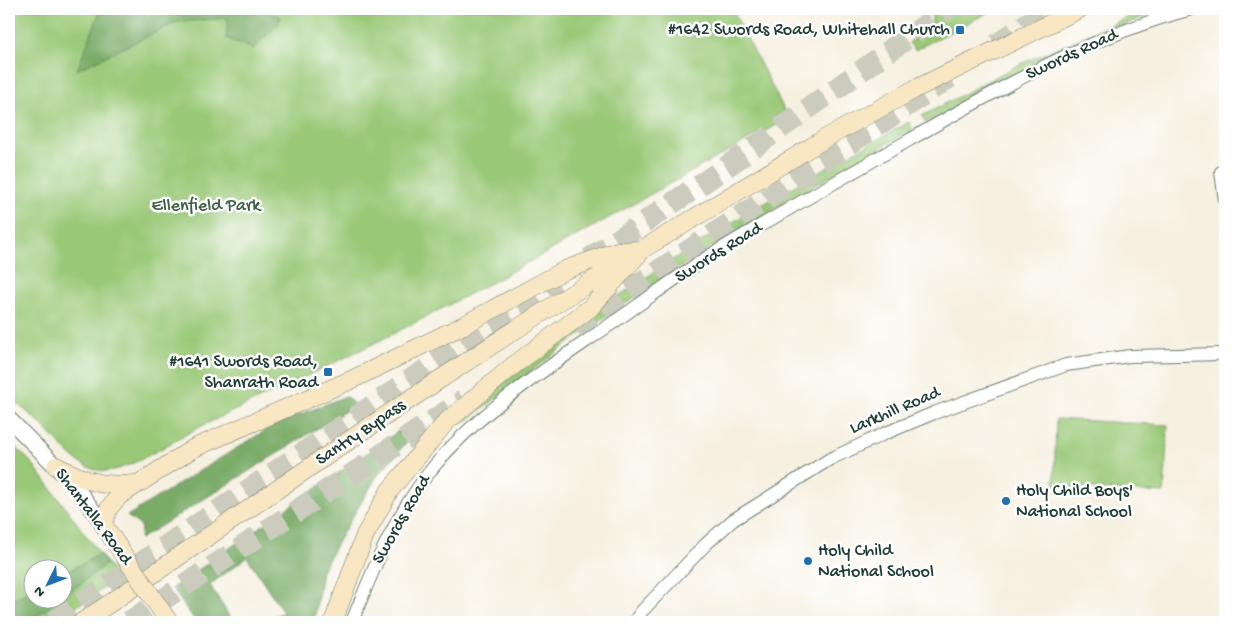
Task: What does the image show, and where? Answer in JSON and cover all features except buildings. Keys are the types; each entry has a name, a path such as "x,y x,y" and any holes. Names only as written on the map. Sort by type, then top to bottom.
{"main road":[{"name":"Swords Road","path":"333,622 365,535 373,520 390,490 446,422 514,365 590,308 643,249 826,138 915,90 1080,9"},
{"name":"Swords Road","path":"102,524 109,508 119,496 194,448 351,380 462,326 565,270 617,251 643,249"},
{"name":"Santry Bypass","path":"82,622 455,369 554,304 643,249"},
{"name":"Swords Road","path":"56,466 80,478 98,484 118,486 136,484"},
{"name":"Shantalla Road","path":"102,524 169,622"}],"street":[{"name":"Swords Road","path":"352,622 373,569 394,527 413,494 431,470 461,438 490,412 549,367 709,256 960,111 1040,69 1119,32 1161,17 1192,9"},
{"path":"1221,172 1225,201"},
{"name":"Larkhill Road","path":"634,622 642,611 706,544 733,520 830,459 878,437 934,413 1066,364 1130,356 1225,354"},
{"name":"Shantalla Road","path":"9,419 75,486 102,524"}],"green space":[{"name":"Ellenfield Park","path":"9,9 732,9 789,119 427,317 204,425 154,453 126,466 103,471 85,466 78,461 41,424 9,397"},
{"path":"101,9 135,9 148,17 159,9 251,9 251,11 265,11 281,17 278,24 253,49 226,38 228,18 177,22 77,70"},
{"path":"940,9 995,9 915,50 909,43 932,23 932,12"},
{"path":"1146,9 1172,9 1154,13 1097,36 926,123 922,116 1014,67"},
{"path":"909,122 913,129 795,197 640,293 549,357 463,424 460,421 491,393 587,318 676,257 768,201"},
{"path":"346,396 355,405 140,539 141,526 127,516 274,425"},
{"path":"416,419 420,427 378,475 322,571 314,622 267,622 283,612 247,557 210,585 233,622 196,622 172,588"},
{"path":"1056,419 1168,425 1164,493 1054,487"},
{"path":"9,441 32,463 100,554 72,570 72,558 22,558 22,598 9,606"},
{"path":"100,554 107,563 72,590 72,569"},
{"path":"107,563 117,579 54,622 18,622 40,608 72,608 72,587"},
{"path":"22,595 22,608 47,608 28,622 9,622 9,602"}],"tunnel":[{"path":"589,259 719,172 948,9"},
{"path":"996,45 1049,9"},
{"path":"574,327 953,75"},
{"path":"54,622 556,281"},
{"path":"129,622 464,400"}],"place":[{"name":"#1642 Swords Road, Whitehall Church","path":"960,30"},
{"name":"#1641 Swords Road, Shanrath Road","path":"328,372"},
{"name":"Holy Child Boys' National School","path":"1006,501"},
{"name":"Holy Child National School","path":"808,561"}]}
